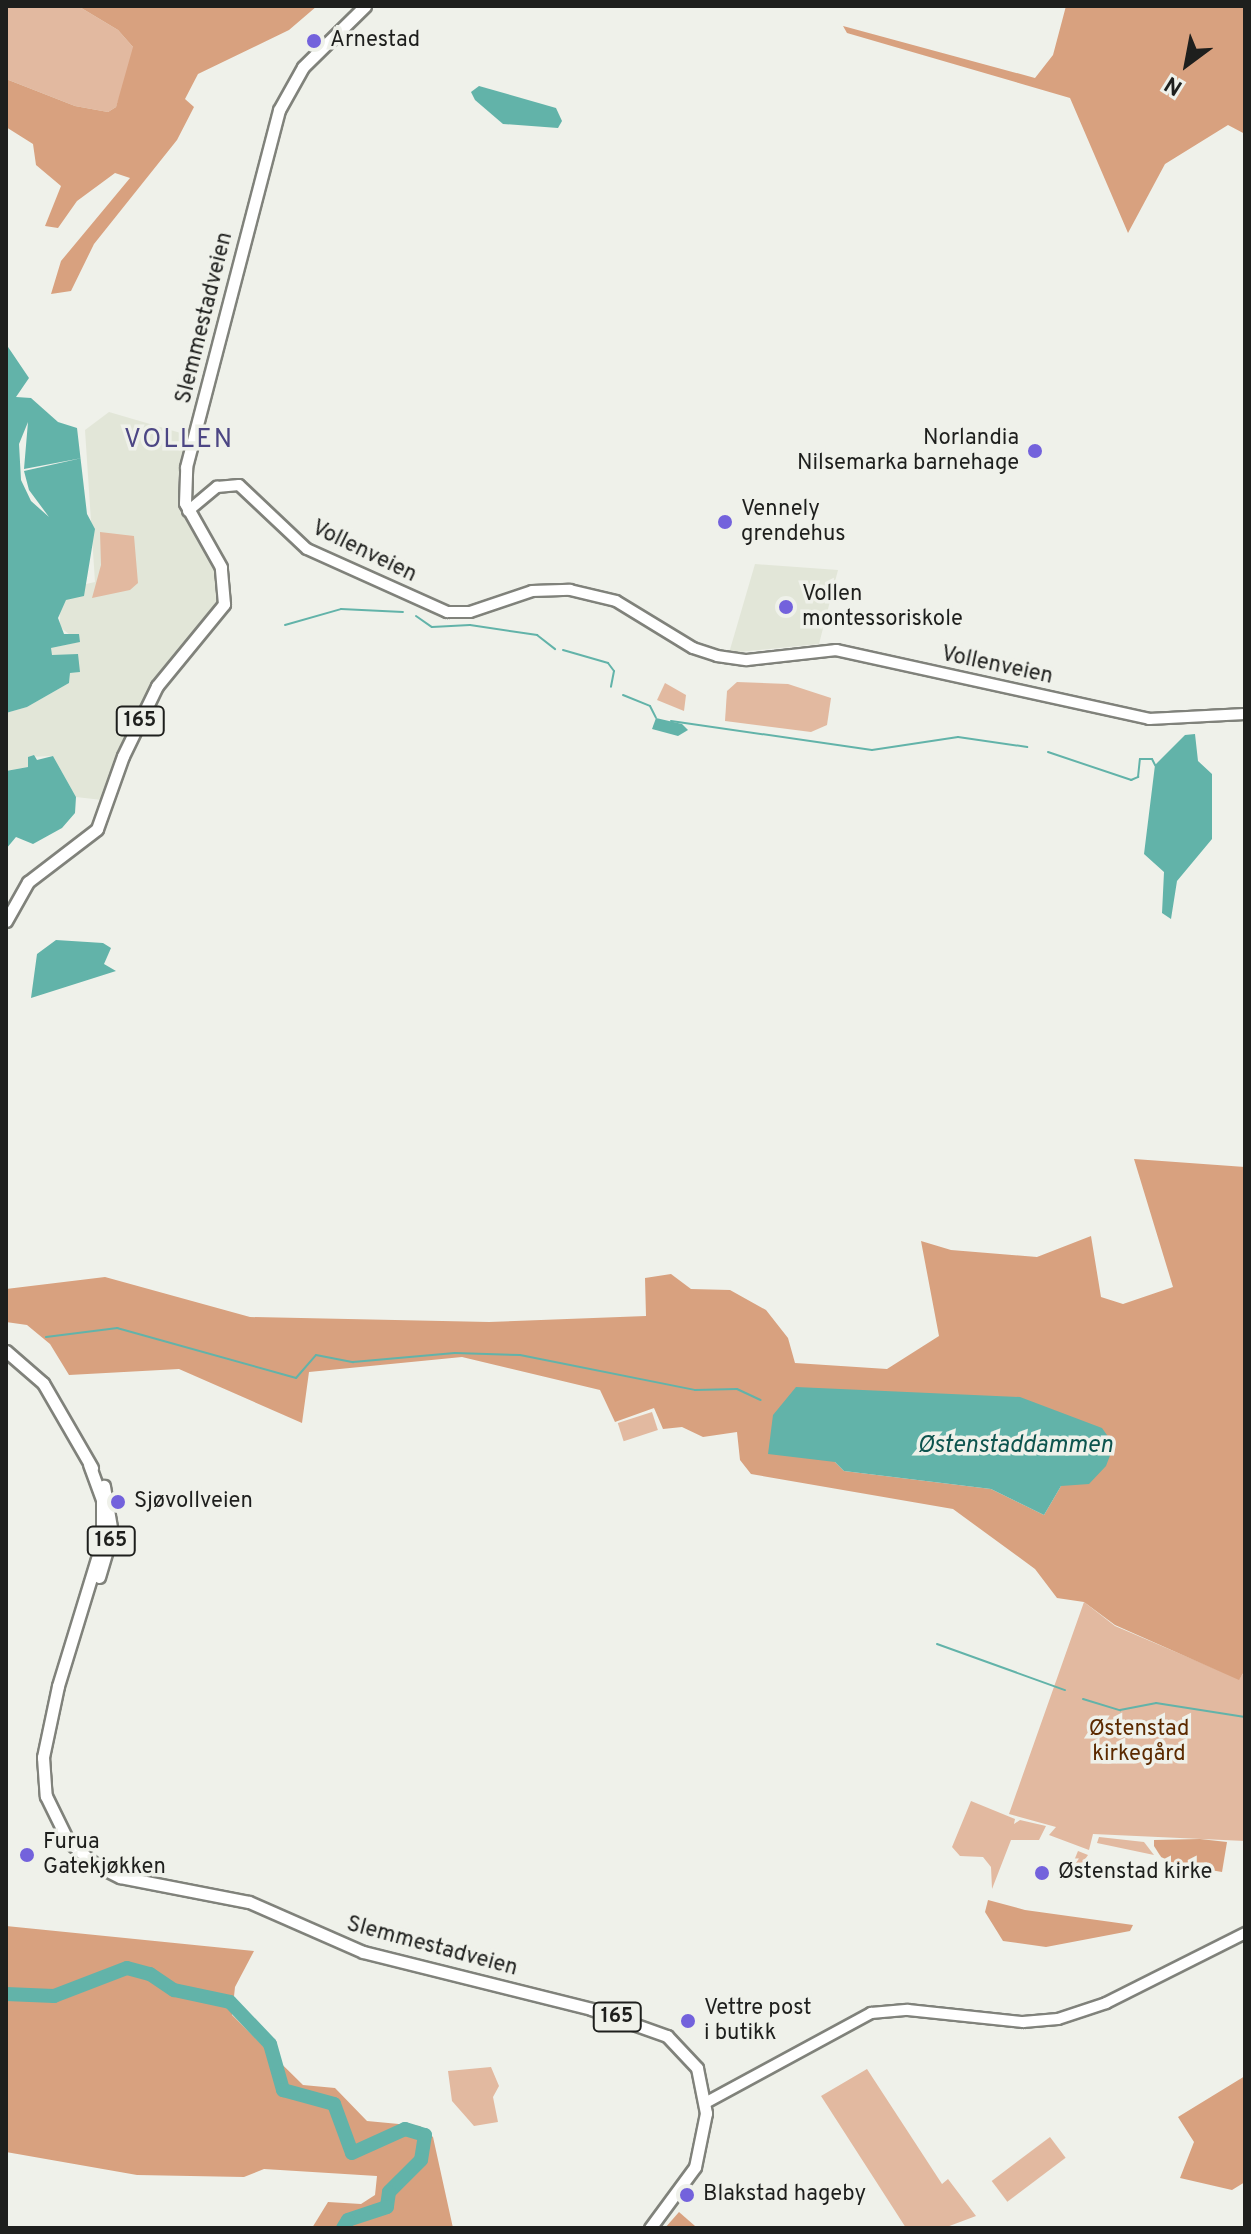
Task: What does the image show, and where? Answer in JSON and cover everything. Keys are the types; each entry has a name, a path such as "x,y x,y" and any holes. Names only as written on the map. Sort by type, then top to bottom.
{"main road":[{"name":"Slemmestadveien","path":"6,921 28,882 97,829 123,756 157,686 222,610 224,576 188,511 184,476 276,119 303,67 365,6"},
{"name":"Vollenveien","path":"188,511 217,487 239,485 303,547 447,612 475,611 532,591 583,592 627,606 700,651 730,658 840,651 1149,719 1245,714"},
{"name":"Slemmestadveien","path":"6,1351 43,1383 109,1497 112,1533 80,1618 53,1706 43,1778 54,1818 86,1859 120,1877 249,1902 363,1952 639,2023 684,2050 706,2098"},
{"path":"650,2228 695,2167 706,2098 724,2093 871,2013 908,2010 1023,2022 1058,2019 1106,2003 1245,1933"}],"shaded area":[{"path":"78,6 317,6 289,30 198,74 185,99 194,107 177,140 94,244 71,291 51,294 61,261 130,178 115,173 77,201 58,228 45,226 61,186 36,165 33,144 6,127 6,79 75,106 108,112 116,107 133,47 118,30"},
{"path":"1066,6 1245,6 1245,134 1228,125 1165,164 1128,233 1070,98 847,33 843,26 1035,78 1053,55"},
{"path":"109,412 191,436 178,481 180,506 217,568 220,599 210,618 156,677 102,800 76,797 53,756 28,757 28,767 6,771 6,713 27,707 69,683 70,673 79,672 51,655 51,648 79,642 60,627 59,590 95,582 85,430"},
{"name":"Vollen montessoriskole","path":"755,564 838,570 819,644 729,653"},
{"path":"1134,1159 1245,1167 1245,1670 1239,1680 1115,1625 1084,1602 1057,1598 1035,1569 953,1509 751,1474 740,1460 737,1432 703,1437 682,1427 663,1429 654,1408 615,1422 600,1390 462,1357 309,1372 302,1423 179,1369 69,1375 50,1344 27,1325 6,1322 6,1289 105,1277 250,1317 489,1322 646,1316 645,1278 671,1274 691,1289 730,1290 766,1310 788,1338 795,1363 887,1369 939,1336 921,1241 951,1250 1037,1257 1091,1236 1101,1297 1123,1304 1173,1287","holes":["835,1462 1061,1486 1044,1515 991,1489 844,1471"]},
{"path":"1154,1840 1227,1842 1222,1872 1176,1864 1161,1857 1154,1846"},
{"path":"988,1900 1025,1910 1133,1925 1130,1931 1046,1947 1003,1941 985,1912"},
{"path":"6,1926 254,1951 235,1987 232,2015 303,2085 335,2088 367,2121 420,2126 433,2137 453,2228 312,2228 328,2202 361,2204 375,2195 377,2176 264,2169 244,2177 137,2175 6,2152"},
{"path":"1245,2076 1245,2182 1232,2190 1180,2178 1194,2142 1178,2117"},
{"path":"679,2212 695,2226 695,2228 665,2228"}],"green space":[{"path":"6,6 78,6 118,30 133,47 133,58 116,107 108,112 75,106 6,79"},
{"path":"100,532 134,536 138,583 130,590 92,598 101,565"},
{"path":"737,682 788,684 831,698 827,725 811,732 725,721 727,691"},
{"path":"665,683 686,695 684,711 657,700"},
{"path":"652,1412 658,1430 624,1441 618,1423"},
{"name":"Østenstad kirkegård","path":"1084,1602 1115,1626 1239,1679 1245,1671 1245,1841 1093,1834 1089,1850 1049,1835 1056,1827 1009,1814"},
{"path":"971,1801 1015,1819 1014,1824 1020,1820 1046,1826 1039,1840 1011,1840 992,1889 991,1867 983,1857 960,1856 952,1847"},
{"path":"1099,1837 1144,1842 1154,1855 1097,1843"},
{"path":"1078,1851 1088,1855 1071,1880 1067,1878"},
{"path":"491,2067 499,2086 493,2097 498,2122 474,2126 452,2101 448,2071"},
{"path":"867,2069 942,2184 948,2179 976,2216 944,2228 906,2228 821,2096"},
{"path":"1050,2137 1066,2158 1007,2202 992,2181"}],"water":[{"path":"479,86 556,108 562,121 558,128 503,124 475,100 471,92"},
{"path":"6,344 29,378 16,397 31,398 58,422 77,428 87,514 95,529 84,596 66,600 58,618 64,634 79,634 80,642 51,648 52,655 78,654 80,672 70,673 69,683 27,707 6,713"},
{"path":"656,718 682,724 688,730 678,736 652,729"},
{"path":"1195,734 1198,761 1212,774 1212,839 1177,881 1171,919 1162,913 1164,872 1144,854 1155,765 1185,735"},
{"path":"34,755 37,760 53,756 76,797 75,813 62,828 33,844 16,837 6,849 6,771 28,767 28,757"},
{"path":"56,940 103,943 111,948 104,964 116,971 31,998 37,954"},
{"name":"Østenstaddammen","path":"796,1387 1020,1397 1102,1428 1114,1445 1106,1466 1089,1484 1061,1486 1044,1515 991,1489 844,1471 835,1462 768,1454 773,1415"}],"pier":[{"path":"28,422 24,469 82,458 24,471 29,490 49,517 31,501 21,480 19,444"}],"waterway":[{"path":"285,625 341,609 403,612"},
{"path":"416,616 432,627 470,625 537,635 555,649"},
{"path":"563,650 608,663 614,671 611,687"},
{"path":"623,695 650,706 656,718"},
{"path":"671,721 872,750 958,737 1027,747"},
{"path":"1048,752 1131,780 1138,777 1140,759 1152,759 1155,765"},
{"path":"46,1337 117,1328 296,1378 316,1355 353,1362 455,1353 520,1355 695,1390 737,1389 761,1400"},
{"path":"937,1644 1065,1690"},
{"path":"1083,1699 1120,1710 1156,1703 1245,1717"},
{"path":"6,1994 54,1996 127,1968 150,1974 174,1990 230,2002 270,2044 283,2090 334,2104 352,2153 405,2129 425,2135 421,2160 389,2192 387,2207 348,2220 343,2228"}],"place":[{"name":"Arnestad","path":"314,41"},
{"name":"Norlandia Nilsemarka barnehage","path":"1035,451"},
{"name":"Vennely grendehus","path":"725,522"},
{"name":"Vollen montessoriskole","path":"786,607"},
{"name":"Sjøvollveien","path":"118,1502"},
{"name":"Furua Gatekjøkken","path":"27,1855"},
{"name":"Østenstad kirke","path":"1042,1873"},
{"name":"Vettre post i butikk","path":"688,2021"},
{"name":"Blakstad hageby","path":"687,2195"}],"district":[{"name":"VOLLEN","path":"179,441"}]}
